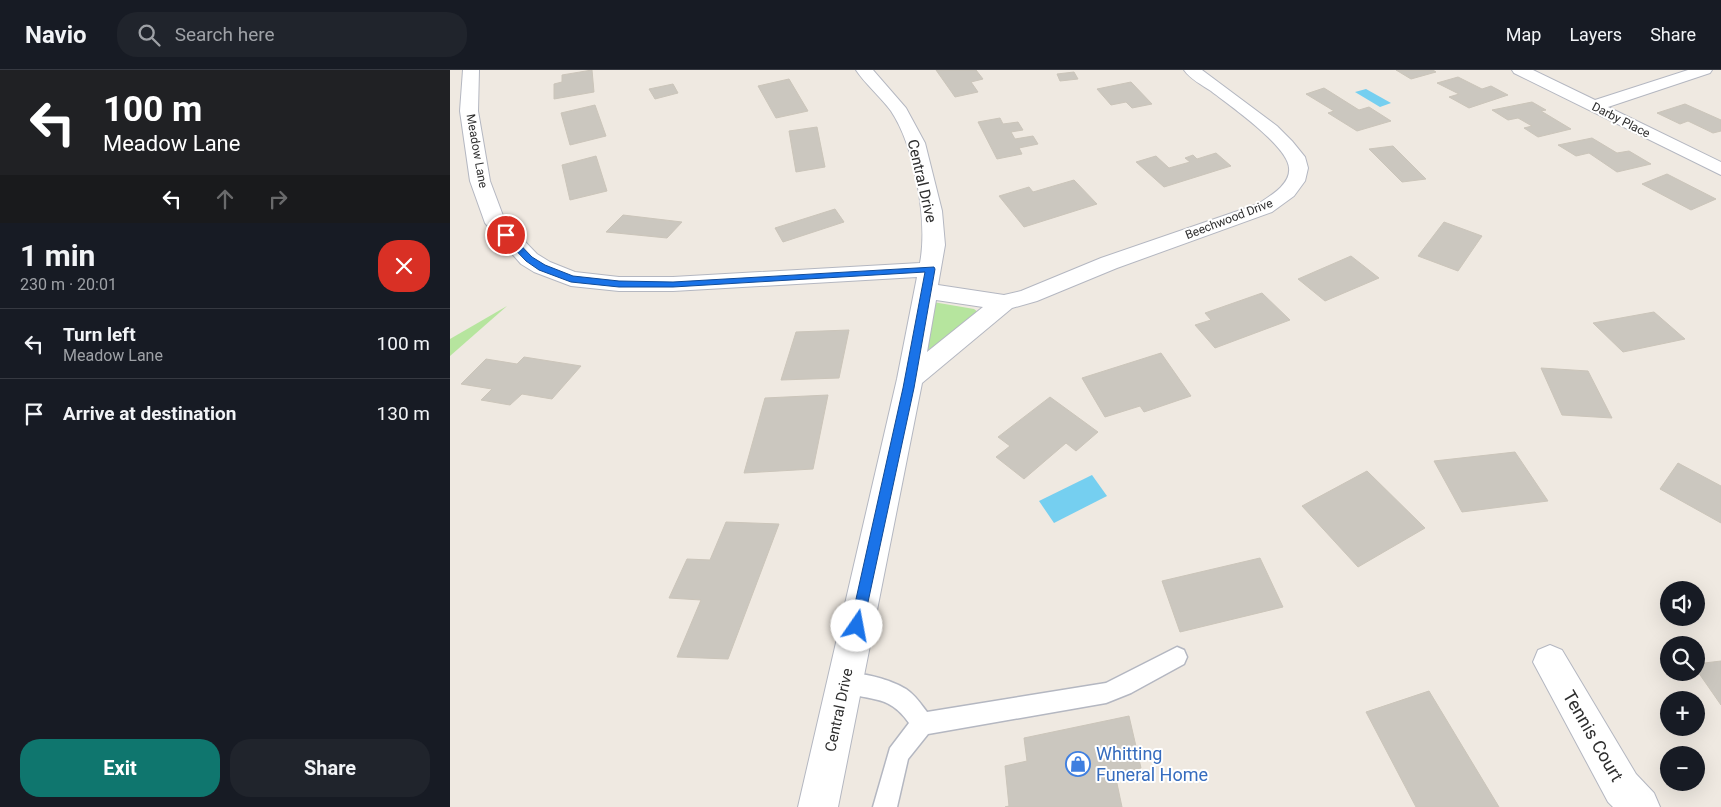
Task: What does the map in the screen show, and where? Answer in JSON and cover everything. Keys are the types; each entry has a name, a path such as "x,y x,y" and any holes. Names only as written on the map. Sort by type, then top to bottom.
{"street":[{"name":"Meadow Lane","path":"471,70 469,111 480,181 495,223 529,259 542,268 571,279 637,284 929,280"},
{"name":"Central Drive","path":"818,807 910,379 934,245 932,211 916,143 900,112 884,91 864,70"},
{"name":"Beechwood Drive","path":"910,379 1004,303 1029,296 1109,263 1265,208 1279,199 1293,184 1299,168 1294,153 1280,137 1192,70"},
{"name":"Darby Place","path":"1520,70 1721,169"},
{"path":"1594,106 1704,70"},
{"name":"Beechwood Drive","path":"929,280 1004,303"},
{"name":"Tennis Court","path":"1550,662 1622,788 1640,807"}],"lane":[{"path":"885,807 891,790 898,756 908,740 922,724 1106,692 1124,686 1177,657"},
{"path":"844,683 875,687 899,696 913,708 922,724"}],"green space":[{"path":"933,302 974,309 979,313 926,352"},
{"path":"507,306 450,356 450,339"}],"water":[{"path":"1366,89 1391,103 1380,107 1355,92"},
{"path":"1092,475 1107,496 1054,523 1039,501"}],"building":[{"path":"592,70 594,92 554,99 554,84 562,82 562,75"},
{"path":"936,70 976,70 983,79 971,82 978,92 955,97"},
{"path":"1396,70 1433,70 1436,72 1411,79"},
{"path":"1074,72 1078,79 1060,81 1057,74"},
{"path":"1458,77 1482,89 1491,86 1508,95 1469,108 1449,97 1459,94 1437,83"},
{"path":"789,79 808,111 776,118 758,86"},
{"path":"1131,82 1152,104 1132,108 1126,102 1111,105 1097,89"},
{"path":"673,84 678,93 655,99 649,89"},
{"path":"1324,88 1359,110 1369,107 1391,121 1357,131 1328,113 1334,111 1306,94"},
{"path":"1532,102 1546,110 1541,111 1571,129 1538,137 1524,128 1532,126 1518,118 1508,120 1492,110"},
{"path":"1685,104 1721,120 1721,131 1713,133 1688,121 1680,124 1657,113"},
{"path":"595,105 606,136 570,145 561,113"},
{"path":"1000,118 1003,124 1018,122 1023,130 1011,132 1015,139 1033,136 1038,144 1019,148 1022,154 997,159 978,122"},
{"path":"817,127 825,167 796,172 789,131"},
{"path":"1592,138 1617,153 1629,151 1651,164 1617,172 1589,153 1576,156 1558,145"},
{"path":"1393,146 1426,179 1402,182 1369,149"},
{"path":"1216,153 1231,166 1164,187 1136,162 1156,156 1169,168 1190,162 1185,158 1193,155 1197,159"},
{"path":"596,156 607,191 570,200 562,165"},
{"path":"1667,174 1716,199 1691,210 1642,184"},
{"path":"1074,180 1097,204 1024,227 999,196 1029,187 1033,192"},
{"path":"835,209 844,222 783,242 775,228"},
{"path":"623,215 682,222 667,238 606,232"},
{"path":"1444,222 1482,236 1458,271 1418,256"},
{"path":"1351,256 1379,278 1325,301 1298,279"},
{"path":"1262,293 1290,320 1215,348 1195,325 1211,320 1205,313"},
{"path":"1654,312 1685,339 1623,352 1593,323"},
{"path":"849,330 839,378 781,380 796,332"},
{"path":"1161,353 1191,396 1144,412 1140,406 1105,417 1082,378"},
{"path":"524,357 581,366 552,399 522,394 510,405 481,400 492,389 461,384 486,359 517,364"},
{"path":"1541,368 1588,371 1612,418 1562,415"},
{"path":"828,395 813,469 744,473 765,398"},
{"path":"1050,397 1098,432 1076,451 1066,443 1024,479 996,457 1010,446 998,437"},
{"path":"1515,452 1548,501 1462,512 1434,461"},
{"path":"1678,463 1721,486 1721,523 1660,489"},
{"path":"1367,471 1425,528 1358,567 1302,506"},
{"path":"726,522 779,524 728,659 677,657 701,600 669,598 687,559 710,560"},
{"path":"1260,558 1283,607 1180,632 1162,581"},
{"path":"1721,661 1721,705 1704,681 1705,663"},
{"path":"1429,691 1499,807 1416,807 1366,712"},
{"name":"Whitting Funeral Home","path":"1129,716 1141,768 1115,774 1122,807 1005,807 1009,806 1005,766 1027,761 1024,738"}],"place":[{"name":"Whitting Funeral Home","path":"1078,764"}],"route":[{"path":"506,235 529,259 542,268 571,279 619,284 673,284 930,269 908,388 857,626"}]}
